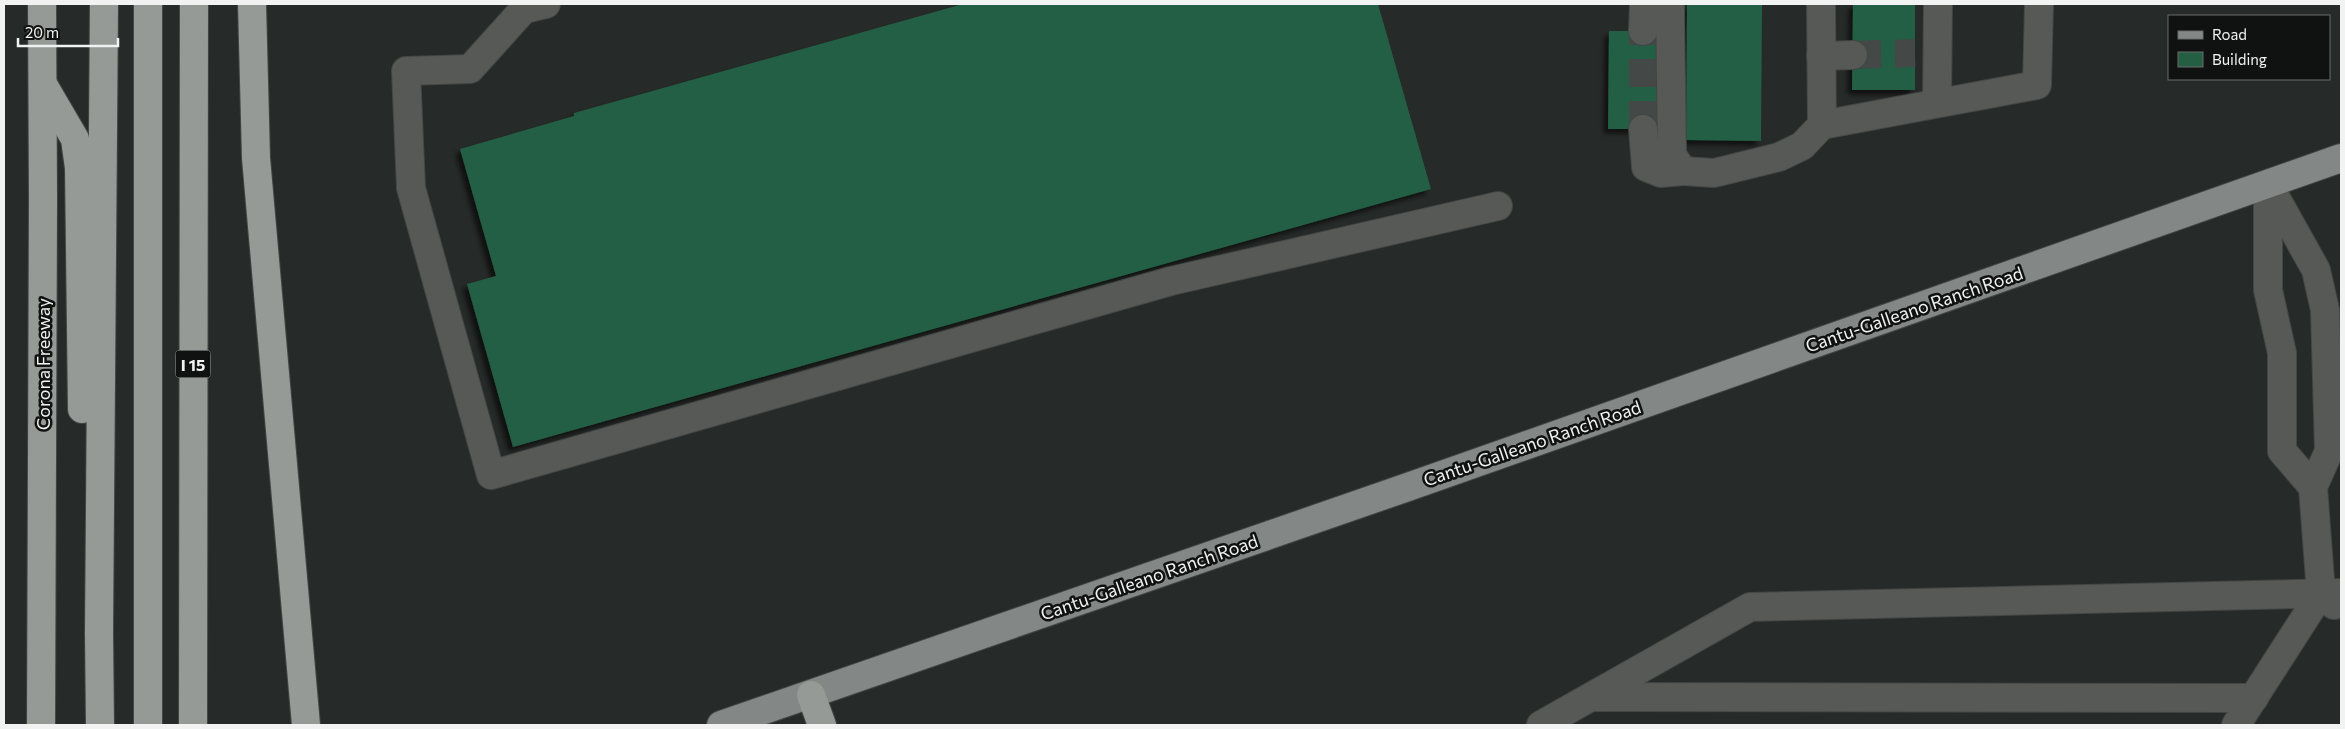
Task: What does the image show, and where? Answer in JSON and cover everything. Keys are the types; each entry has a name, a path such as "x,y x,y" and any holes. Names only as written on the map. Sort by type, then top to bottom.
{"highway":[{"name":"Corona Freeway","path":"41,725 42,4"},
{"path":"100,725 99,633 104,4"},
{"path":"148,4 148,725"},
{"name":"I 15","path":"192,725 194,4"},
{"path":"252,4 256,158 306,725"},
{"path":"43,85 75,139 79,168 83,573 87,603 99,633"},
{"path":"811,695 822,725"}],"main road":[{"name":"Cantu-Galleano Ranch Road","path":"721,725 2341,158"}],"lane":[{"path":"546,4 524,9 470,69 406,71 411,188 491,475 1171,281 1498,206"},
{"path":"1644,4 1644,31"},
{"path":"1670,4 1672,155 1683,172"},
{"path":"1820,4 1822,125"},
{"path":"1937,103 1926,53 1938,4"},
{"path":"1643,129 1646,167 1661,173 1714,173 1779,157 1802,146 1822,125 2037,85 2039,4"},
{"path":"1821,56 1853,55"},
{"path":"2268,184 2268,290 2282,353 2282,450 2313,487 2331,593 2341,611"},
{"path":"2268,184 2316,270 2325,310 2329,451 2313,487"},
{"path":"1541,725 1750,607 2331,593"},
{"path":"2236,725 2331,593"},
{"path":"1591,697 2254,698"}],"building":[{"path":"963,4 1378,4 1431,189 513,447 467,284 496,276 460,149 574,116 574,113"},
{"path":"1687,4 1762,4 1761,141 1686,140"},
{"path":"1853,4 1915,4 1915,90 1852,90"},
{"path":"1609,31 1662,31 1661,129 1608,129"}],"tunnel":[{"path":"1643,31 1643,129"},
{"path":"1853,55 1915,53"}]}
